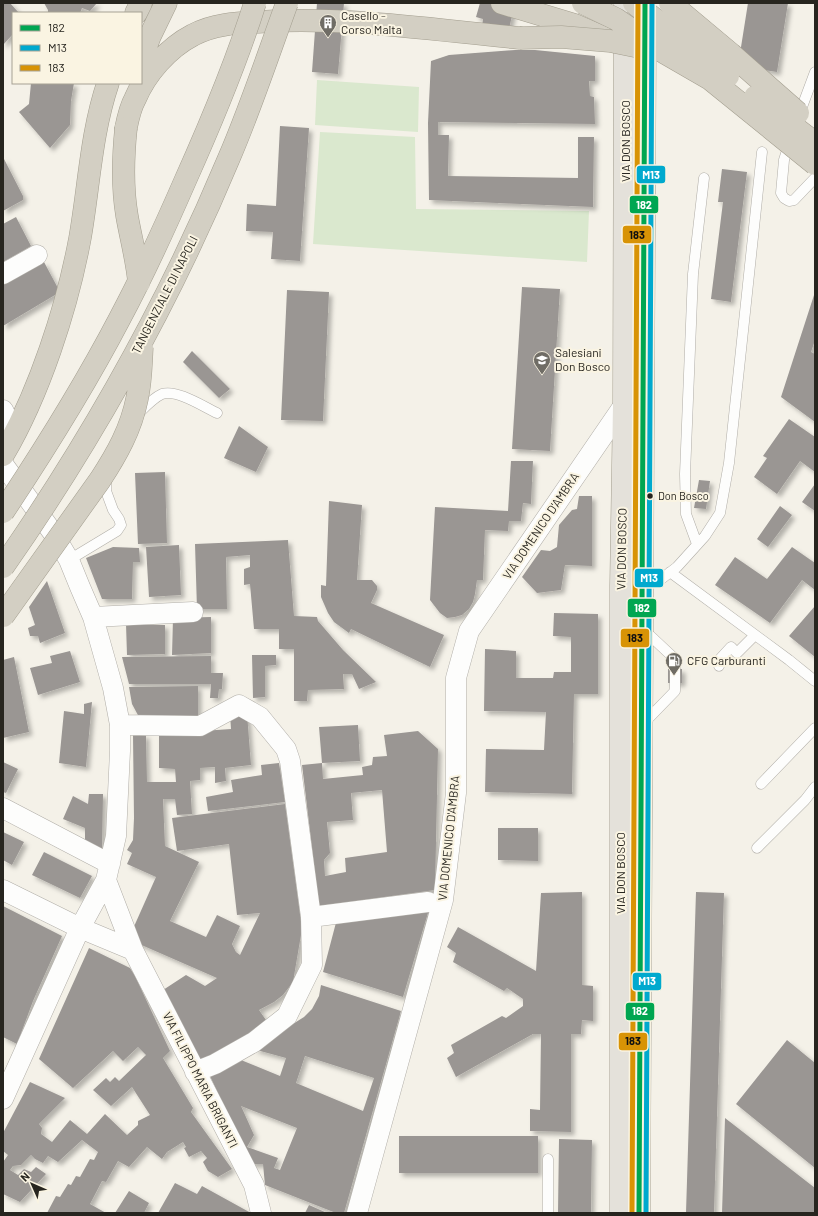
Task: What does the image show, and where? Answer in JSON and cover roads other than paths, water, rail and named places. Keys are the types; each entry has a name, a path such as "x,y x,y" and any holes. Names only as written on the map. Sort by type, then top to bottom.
{"highway":[{"path":"136,12 141,3"},
{"path":"142,57 150,36 166,3"},
{"path":"3,512 33,467 96,362 145,269 213,117 255,3"},
{"name":"TANGENZIALE DI NAPOLI","path":"3,566 40,513 89,436 122,380 176,276 230,158 287,3"},
{"path":"502,3 575,26 610,41"},
{"path":"583,3 616,19 665,53 710,79 815,164"},
{"path":"670,3 815,129"},
{"path":"635,4 815,142"},
{"path":"126,128 135,99 142,85 154,68 167,54 179,43 193,35 209,28 224,25 306,20 360,22 520,38 561,37 610,41 665,53"},
{"path":"3,455 30,400 45,363 61,316 80,239 94,139 108,84"},
{"path":"3,616 114,459 124,440 138,398 141,376 142,302 138,271 127,217 123,156 134,84"}],"main road":[{"name":"VIA DON BOSCO","path":"620,1213 621,586 624,405 626,82 635,4"},
{"name":"VIA DON BOSCO","path":"635,4 646,81 639,1213"},
{"path":"621,586 643,586"}],"street":[{"path":"3,274 37,255"},
{"name":"VIA DOMENICO D'AMBRA","path":"357,1213 443,900 456,793 456,678 469,631 624,405"},
{"path":"3,410 7,418 3,426"},
{"path":"3,464 53,533 69,560 93,618 113,688 120,725 116,836 108,872 80,928 3,1099"},
{"path":"3,604 53,533"},
{"path":"93,618 193,612"},
{"path":"120,725 200,726 239,705 260,717 286,749 290,761 311,916 312,965 287,1016 254,1042 215,1064 195,1072"},
{"path":"3,808 108,872"},
{"name":"VIA FILIPPO MARIA BRIGANTI","path":"108,872 133,950 254,1185 261,1213"},
{"path":"3,890 80,928 133,950"},
{"path":"311,916 428,902"}],"lane":[{"path":"815,72 784,160 781,193 784,198 789,201 794,200 815,178"},
{"path":"643,586 660,580 677,567 705,536 720,513 729,463 762,152"},
{"path":"697,544 686,514 686,474 693,274 704,178"},
{"path":"69,560 117,531 120,525 119,519 113,510 106,491 107,459 115,441 126,427 150,403 163,394 177,394 217,413"},
{"path":"670,572 789,660 815,682"},
{"path":"642,629 674,660 675,691 642,726"},
{"path":"719,666 719,660 731,647 738,653 755,635"},
{"path":"761,784 815,728"},
{"path":"757,848 815,788"},
{"path":"548,1159 548,1213"}],"place":[{"name":"Casello - Corso Malta","path":"328,38"},
{"name":"Salesiani Don Bosco","path":"542,375"},
{"name":"Don Bosco","path":"650,496"},
{"name":"CFG Carburanti","path":"674,676"}]}
